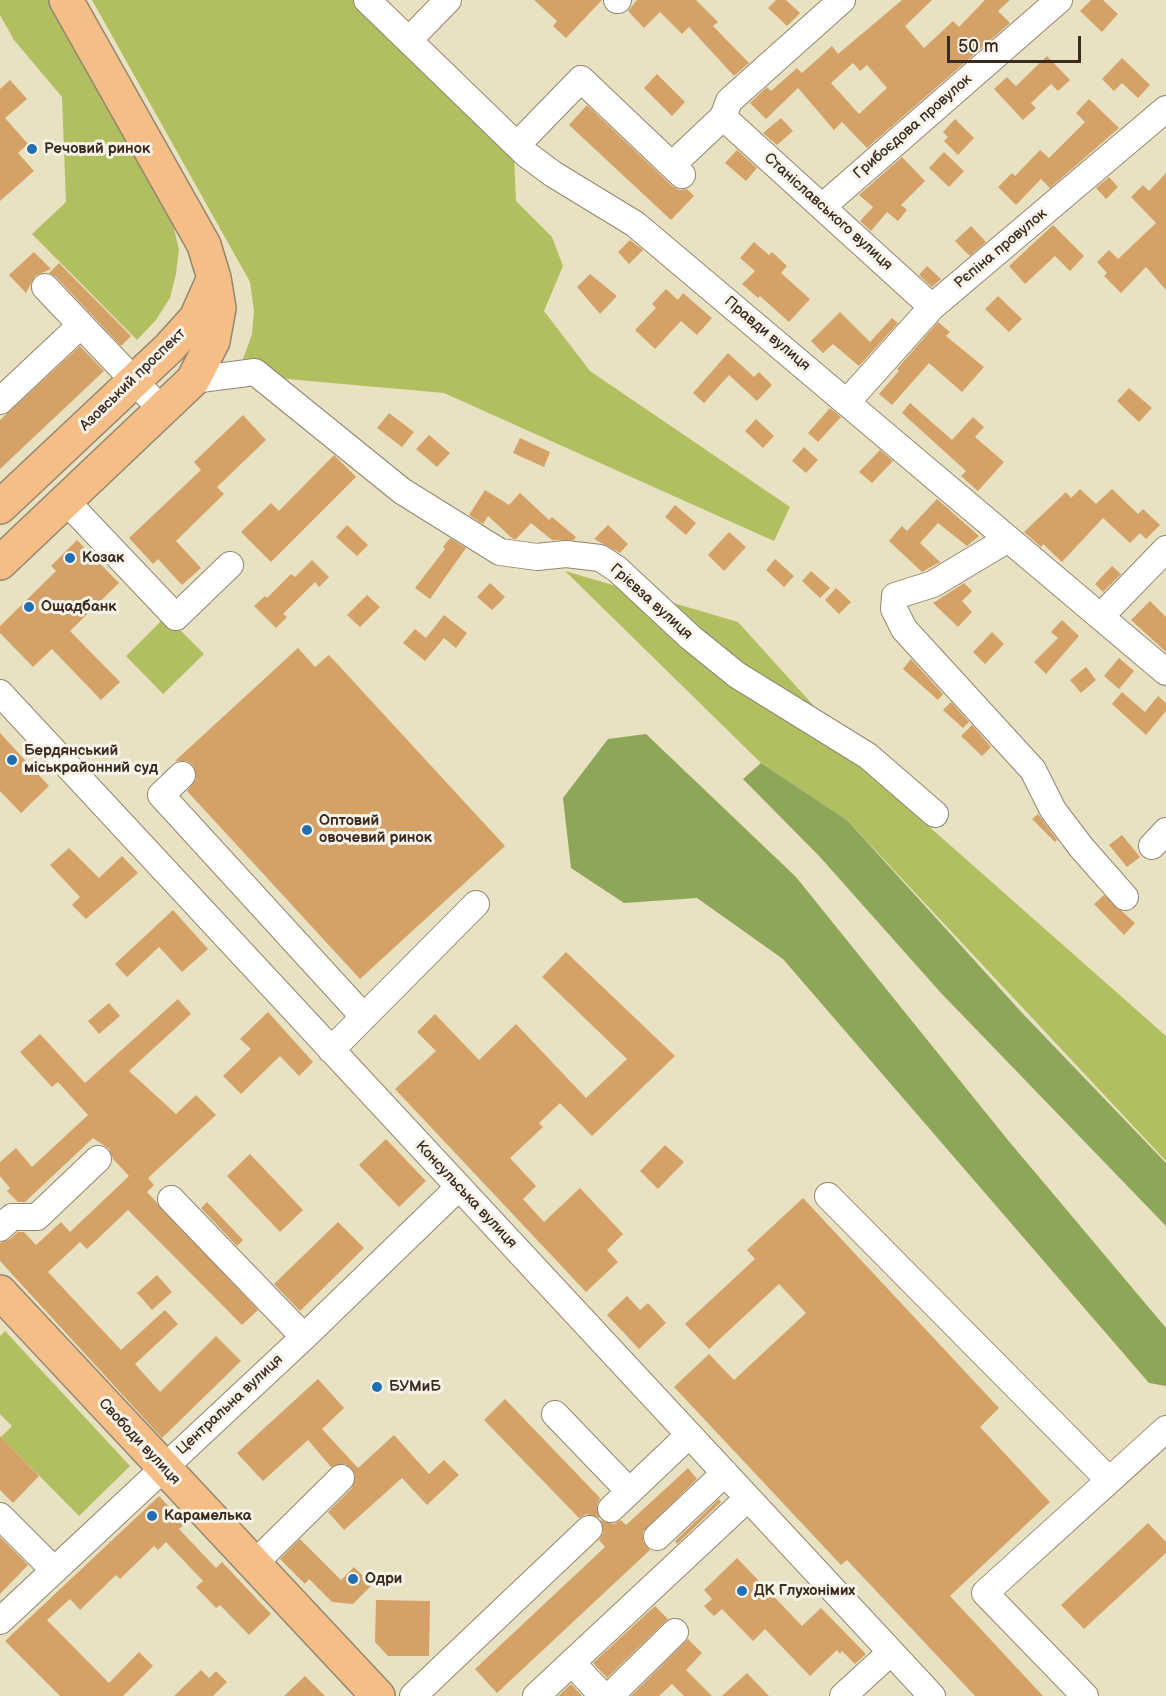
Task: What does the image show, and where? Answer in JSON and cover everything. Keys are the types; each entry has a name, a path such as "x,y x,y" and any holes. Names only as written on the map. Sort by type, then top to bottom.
{"main road":[{"path":"66,0 204,245 214,278"},
{"name":"Азовський проспект","path":"0,563 193,380 213,341 219,308 214,278"},
{"name":"Азовський проспект","path":"0,507 134,381 196,318 214,278"},
{"name":"Свободи вулиця","path":"0,1292 378,1696"}],"street":[{"name":"Правди вулиця","path":"367,0 517,145 553,174 635,224 1166,672"},
{"path":"409,40 448,0"},
{"path":"517,145 581,79 677,170 723,117 729,101 842,0"},
{"name":"Грибоєдова провулок","path":"822,207 1059,0"},
{"name":"Станіславського вулиця","path":"723,117 932,308"},
{"name":"Рєпіна провулок","path":"847,402 932,308 1163,117"},
{"path":"45,287 162,411"},
{"path":"0,401 81,325"},
{"name":"Грієвза вулиця","path":"193,380 255,372 402,491 501,552 537,557 566,554 600,558 617,569 690,637 737,675 868,756 935,814"},
{"path":"66,501 176,616 230,565"},
{"path":"1008,539 933,584 895,596 894,609 904,629 1033,770 1053,810 1081,848 1125,897"},
{"path":"1101,616 1166,549"},
{"name":"Консульська вулиця","path":"0,693 932,1696"},
{"path":"182,775 161,795 364,1017"},
{"path":"331,1050 476,904"},
{"path":"0,1228 12,1217 37,1216 98,1159"},
{"name":"Центральна вулиця","path":"0,1622 459,1187"},
{"path":"828,1196 1109,1480"},
{"path":"171,1199 303,1337"},
{"path":"555,1414 629,1491"},
{"path":"1085,1696 985,1593 1166,1429"},
{"path":"611,1509 689,1435"},
{"path":"657,1537 725,1473"},
{"path":"254,1564 341,1478"},
{"path":"536,1696 748,1498"},
{"path":"0,1516 54,1570"},
{"path":"413,1696 589,1529"},
{"path":"610,1696 675,1632"},
{"path":"843,1696 891,1652"},
{"path":"572,1663 603,1696"}],"green space":[{"path":"0,0 52,0 169,208 179,249 176,274 170,298 156,320 137,340 32,234 66,202 62,97 14,40 0,15"},
{"path":"92,0 356,0 514,155 516,201 552,237 563,266 544,311 590,371 790,507 774,541 444,393 287,379 243,359 252,334 254,311 250,282"},
{"path":"565,571 738,622 899,800 1166,1036 1166,1161 847,820 761,763"},
{"path":"166,616 204,654 163,694 126,656"},
{"path":"646,734 796,877 1007,1139 1166,1328 1166,1386 1149,1383 783,959 697,898 624,903 571,868 563,798 608,739"},
{"path":"761,763 847,820 1024,1015 1166,1163 1166,1226 941,993 820,857 743,779"},
{"path":"5,1331 130,1466 79,1516 1,1437 12,1426 0,1414 0,1336"}],"building":[{"path":"534,0 602,0 566,38 553,26 557,21"},
{"path":"637,0 696,0 718,22 713,26 749,63 734,76 689,27 682,34 660,12 644,28 628,11"},
{"path":"776,0 786,0 800,13 787,26 768,8"},
{"path":"902,0 932,0 905,26 924,48 953,21 959,27 985,0 1010,0 998,11 1010,23 867,148 842,122 834,130 798,88 766,119 750,103 767,87 771,91 797,68 802,73 832,46 838,54","holes":["853,63 860,71 867,65 887,88 859,114 831,83"]},
{"path":"1091,0 1103,0 1118,14 1102,32 1080,11"},
{"path":"1047,56 1070,80 1058,91 1051,84 1031,103 1036,108 1023,120 994,89 1007,77 1016,86"},
{"path":"1122,58 1150,85 1138,98 1122,83 1114,91 1102,79"},
{"path":"657,74 685,102 672,116 644,88"},
{"path":"10,80 27,99 5,118 28,144 18,153 34,171 0,201 0,89"},
{"path":"1089,99 1119,128 1050,188 1041,179 1016,205 998,187 1012,173 1015,176 1040,150 1049,158 1085,122 1076,113"},
{"path":"587,105 672,186 679,190 687,189 694,196 671,220 569,125"},
{"path":"781,118 793,131 777,145 763,133"},
{"path":"955,119 974,138 958,155 944,141 948,137 943,132"},
{"path":"737,150 757,168 746,181 725,163"},
{"path":"944,152 964,171 949,187 929,168"},
{"path":"902,157 925,181 901,205 907,210 898,221 887,212 871,231 860,221 873,207 859,195"},
{"path":"1166,173 1166,290 1146,267 1121,293 1104,276 1107,273 1097,262 1109,250 1118,259 1156,223 1131,197 1143,185 1149,191"},
{"path":"1109,177 1118,187 1106,199 1096,188"},
{"path":"1053,225 1084,256 1070,271 1055,256 1025,284 1009,266"},
{"path":"971,226 986,242 970,256 955,241"},
{"path":"630,240 643,250 629,264 618,252"},
{"path":"754,242 769,255 772,252 787,266 781,273 810,299 789,322 760,296 758,298 742,284 755,271 740,258"},
{"path":"34,252 51,269 35,276 26,293 9,275"},
{"path":"59,263 131,336 121,346 56,277 49,273"},
{"path":"927,266 941,279 932,287 919,275"},
{"path":"590,274 617,296 600,314 577,287"},
{"path":"666,289 678,300 683,293 712,318 697,335 681,321 655,349 635,330 656,308 652,304"},
{"path":"998,296 1022,319 1009,332 985,309"},
{"path":"840,312 870,342 892,318 898,323 859,366 833,344 823,353 811,341"},
{"path":"938,322 950,332 946,336 984,367 962,392 929,363 892,405 879,394 899,371 897,369"},
{"path":"80,346 104,371 0,469 0,420"},
{"path":"728,353 754,377 759,372 772,385 757,401 729,375 704,403 693,393"},
{"path":"1129,388 1152,408 1139,422 1117,401"},
{"path":"910,403 952,440 973,417 984,427 975,437 1004,462 978,491 961,476 966,471 902,413"},
{"path":"830,408 841,417 818,442 808,433"},
{"path":"389,413 414,432 402,447 377,428"},
{"path":"243,415 266,440 217,487 224,494 176,541 201,568 182,585 158,559 153,564 129,538 201,470 194,462"},
{"path":"756,419 774,436 763,448 745,431"},
{"path":"429,435 450,453 437,467 416,449"},
{"path":"520,438 550,452 544,467 513,453"},
{"path":"804,447 818,460 806,473 792,461"},
{"path":"880,450 893,461 872,483 859,472"},
{"path":"334,455 356,477 271,562 241,532 271,503 279,511"},
{"path":"1080,489 1096,504 1112,489 1138,514 1143,509 1160,525 1146,539 1140,533 1130,543 1103,518 1062,562 1043,544 1041,547 1024,532 1066,492 1071,498"},
{"path":"485,490 509,505 520,493 549,520 552,517 576,537 574,540 552,540 531,523 516,539 513,539 488,516 483,524 469,515"},
{"path":"937,499 979,536 967,546 938,523 920,543 940,562 922,572 889,541 902,526 907,531"},
{"path":"675,505 696,523 686,535 665,517"},
{"path":"347,525 368,545 357,556 336,537"},
{"path":"608,525 628,544 620,553 594,539"},
{"path":"729,532 746,547 724,571 708,555"},
{"path":"450,538 466,548 430,599 415,588 445,549 443,547"},
{"path":"77,540 119,583 70,631 120,682 101,700 52,649 33,667 0,633 0,626 56,571 51,566"},
{"path":"775,559 794,576 784,587 766,570"},
{"path":"312,560 329,577 319,587 315,582 283,614 287,617 276,628 254,606 265,596 267,598 291,574 295,577"},
{"path":"1112,566 1121,574 1103,592 1095,584"},
{"path":"811,571 830,588 820,598 802,581"},
{"path":"490,583 505,597 492,610 477,597"},
{"path":"964,583 972,591 962,601 972,612 958,627 933,603"},
{"path":"836,588 851,602 839,614 825,600"},
{"path":"367,595 380,607 360,627 347,615"},
{"path":"1150,601 1166,617 1166,652 1131,620"},
{"path":"444,615 467,633 456,648 444,638 425,661 403,643 415,629 426,638"},
{"path":"1062,620 1079,636 1046,674 1034,662 1058,638 1051,632"},
{"path":"992,632 1004,644 985,664 973,652"},
{"path":"298,648 315,667 329,655 505,846 360,979 187,791 196,779 193,765 186,761 175,761"},
{"path":"1119,658 1134,671 1119,689 1104,676"},
{"path":"911,659 943,694 938,700 903,669"},
{"path":"1086,667 1096,680 1081,693 1070,680"},
{"path":"1122,692 1145,712 1158,696 1166,703 1166,711 1146,735 1112,704"},
{"path":"951,702 969,722 963,728 943,710"},
{"path":"972,725 991,747 982,756 961,736"},
{"name":"Бердянський міськрайонний суд","path":"0,733 49,786 21,813 0,791"},
{"path":"1038,814 1057,840 1055,842 1032,819"},
{"path":"1122,835 1140,857 1127,867 1109,845"},
{"path":"69,848 99,878 122,856 138,873 86,919 72,905 80,897 50,865"},
{"path":"1104,895 1135,923 1124,935 1094,904"},
{"path":"173,910 208,949 182,972 159,947 127,977 115,964"},
{"path":"566,952 675,1056 592,1136 560,1103 539,1123 543,1127 510,1158 536,1186 523,1199 544,1222 580,1188 623,1234 607,1250 618,1262 586,1292 395,1089 436,1051 417,1032 435,1014 479,1060 516,1024 586,1098 627,1059 542,977"},
{"path":"178,999 191,1014 129,1071 176,1114 196,1095 216,1115 148,1178 154,1185 147,1192 258,1310 242,1325 128,1210 87,1249 80,1242 48,1272 121,1350 165,1310 178,1324 135,1364 160,1392 216,1336 241,1361 162,1438 0,1261 0,1243 10,1239 18,1232 24,1232 36,1245 61,1222 70,1232 129,1176 113,1159 109,1149 93,1138 25,1202 18,1202 7,1191 10,1188 0,1176 0,1162 16,1148 32,1167 88,1115 58,1082 52,1087 20,1052 40,1034 85,1083"},
{"path":"109,1003 120,1016 99,1034 88,1021"},
{"path":"268,1012 313,1062 299,1076 280,1056 241,1094 223,1076 251,1049 240,1039"},
{"path":"386,1139 426,1181 399,1207 359,1165"},
{"path":"665,1145 684,1162 658,1189 640,1171"},
{"path":"250,1154 303,1210 280,1232 227,1176"},
{"path":"803,1198 999,1408 980,1427 1050,1502 950,1596 1043,1696 975,1696 847,1560 841,1565 674,1387 709,1354 734,1380 806,1313 779,1284 709,1349 685,1324 755,1259 747,1250"},
{"path":"207,1202 243,1240 237,1246 201,1208"},
{"path":"338,1222 364,1248 300,1311 274,1284"},
{"path":"157,1275 172,1292 152,1310 137,1293"},
{"path":"627,1296 640,1310 648,1303 666,1323 639,1349 607,1315"},
{"name":"БУМиБ","path":"318,1379 344,1408 322,1429 358,1468 394,1435 429,1474 444,1460 459,1475 427,1505 402,1478 344,1530 328,1512 352,1488 355,1474 346,1464 331,1467 308,1440 263,1481 237,1453"},
{"path":"505,1399 600,1498 597,1505 600,1518 586,1514 579,1518 484,1420"},
{"path":"0,1436 39,1476 13,1503 0,1490"},
{"path":"688,1468 697,1479 643,1532 643,1541 650,1550 497,1693 475,1669 605,1547 599,1540 603,1533 600,1520 614,1524 621,1520 626,1525"},
{"path":"159,1496 185,1524 179,1529 216,1568 222,1562 271,1614 249,1635 220,1605 216,1608 196,1587 203,1581 166,1542 158,1550 154,1546 120,1579 116,1575 80,1610 70,1599 47,1620 109,1683 139,1652 153,1666 123,1696 60,1696 5,1641"},
{"path":"719,1499 721,1502 677,1544 675,1541"},
{"path":"1148,1523 1166,1542 1166,1553 1084,1629 1061,1605"},
{"path":"0,1537 28,1565 0,1594"},
{"path":"300,1539 341,1580 354,1567 372,1585 353,1604 332,1602 309,1579 305,1584 280,1559"},
{"path":"737,1558 802,1626 821,1608 866,1654 855,1664 842,1651 840,1654 837,1650 810,1676 765,1629 753,1641 722,1609 714,1616 704,1606 712,1599 704,1590"},
{"path":"376,1600 430,1601 429,1656 388,1656 375,1642"},
{"path":"655,1606 668,1619 607,1678 593,1663"},
{"path":"688,1639 702,1653 686,1670 712,1696 684,1696 672,1684 659,1696 631,1696"},
{"path":"201,1670 209,1678 216,1671 227,1682 213,1696 174,1696"},
{"path":"747,1673 769,1696 722,1696"},
{"path":"305,1676 325,1696 284,1696"},
{"path":"571,1684 582,1696 558,1696"}],"place":[{"name":"Речовий ринок","path":"32,149"},
{"name":"Козак","path":"70,558"},
{"name":"Ощадбанк","path":"29,607"},
{"name":"Бердянський міськрайонний суд","path":"12,760"},
{"name":"Оптовий овочевий ринок","path":"307,830"},
{"name":"БУМиБ","path":"377,1387"},
{"name":"Карамелька","path":"152,1516"},
{"name":"Одри","path":"353,1579"},
{"name":"ДК Глухонімих","path":"742,1591"}]}
